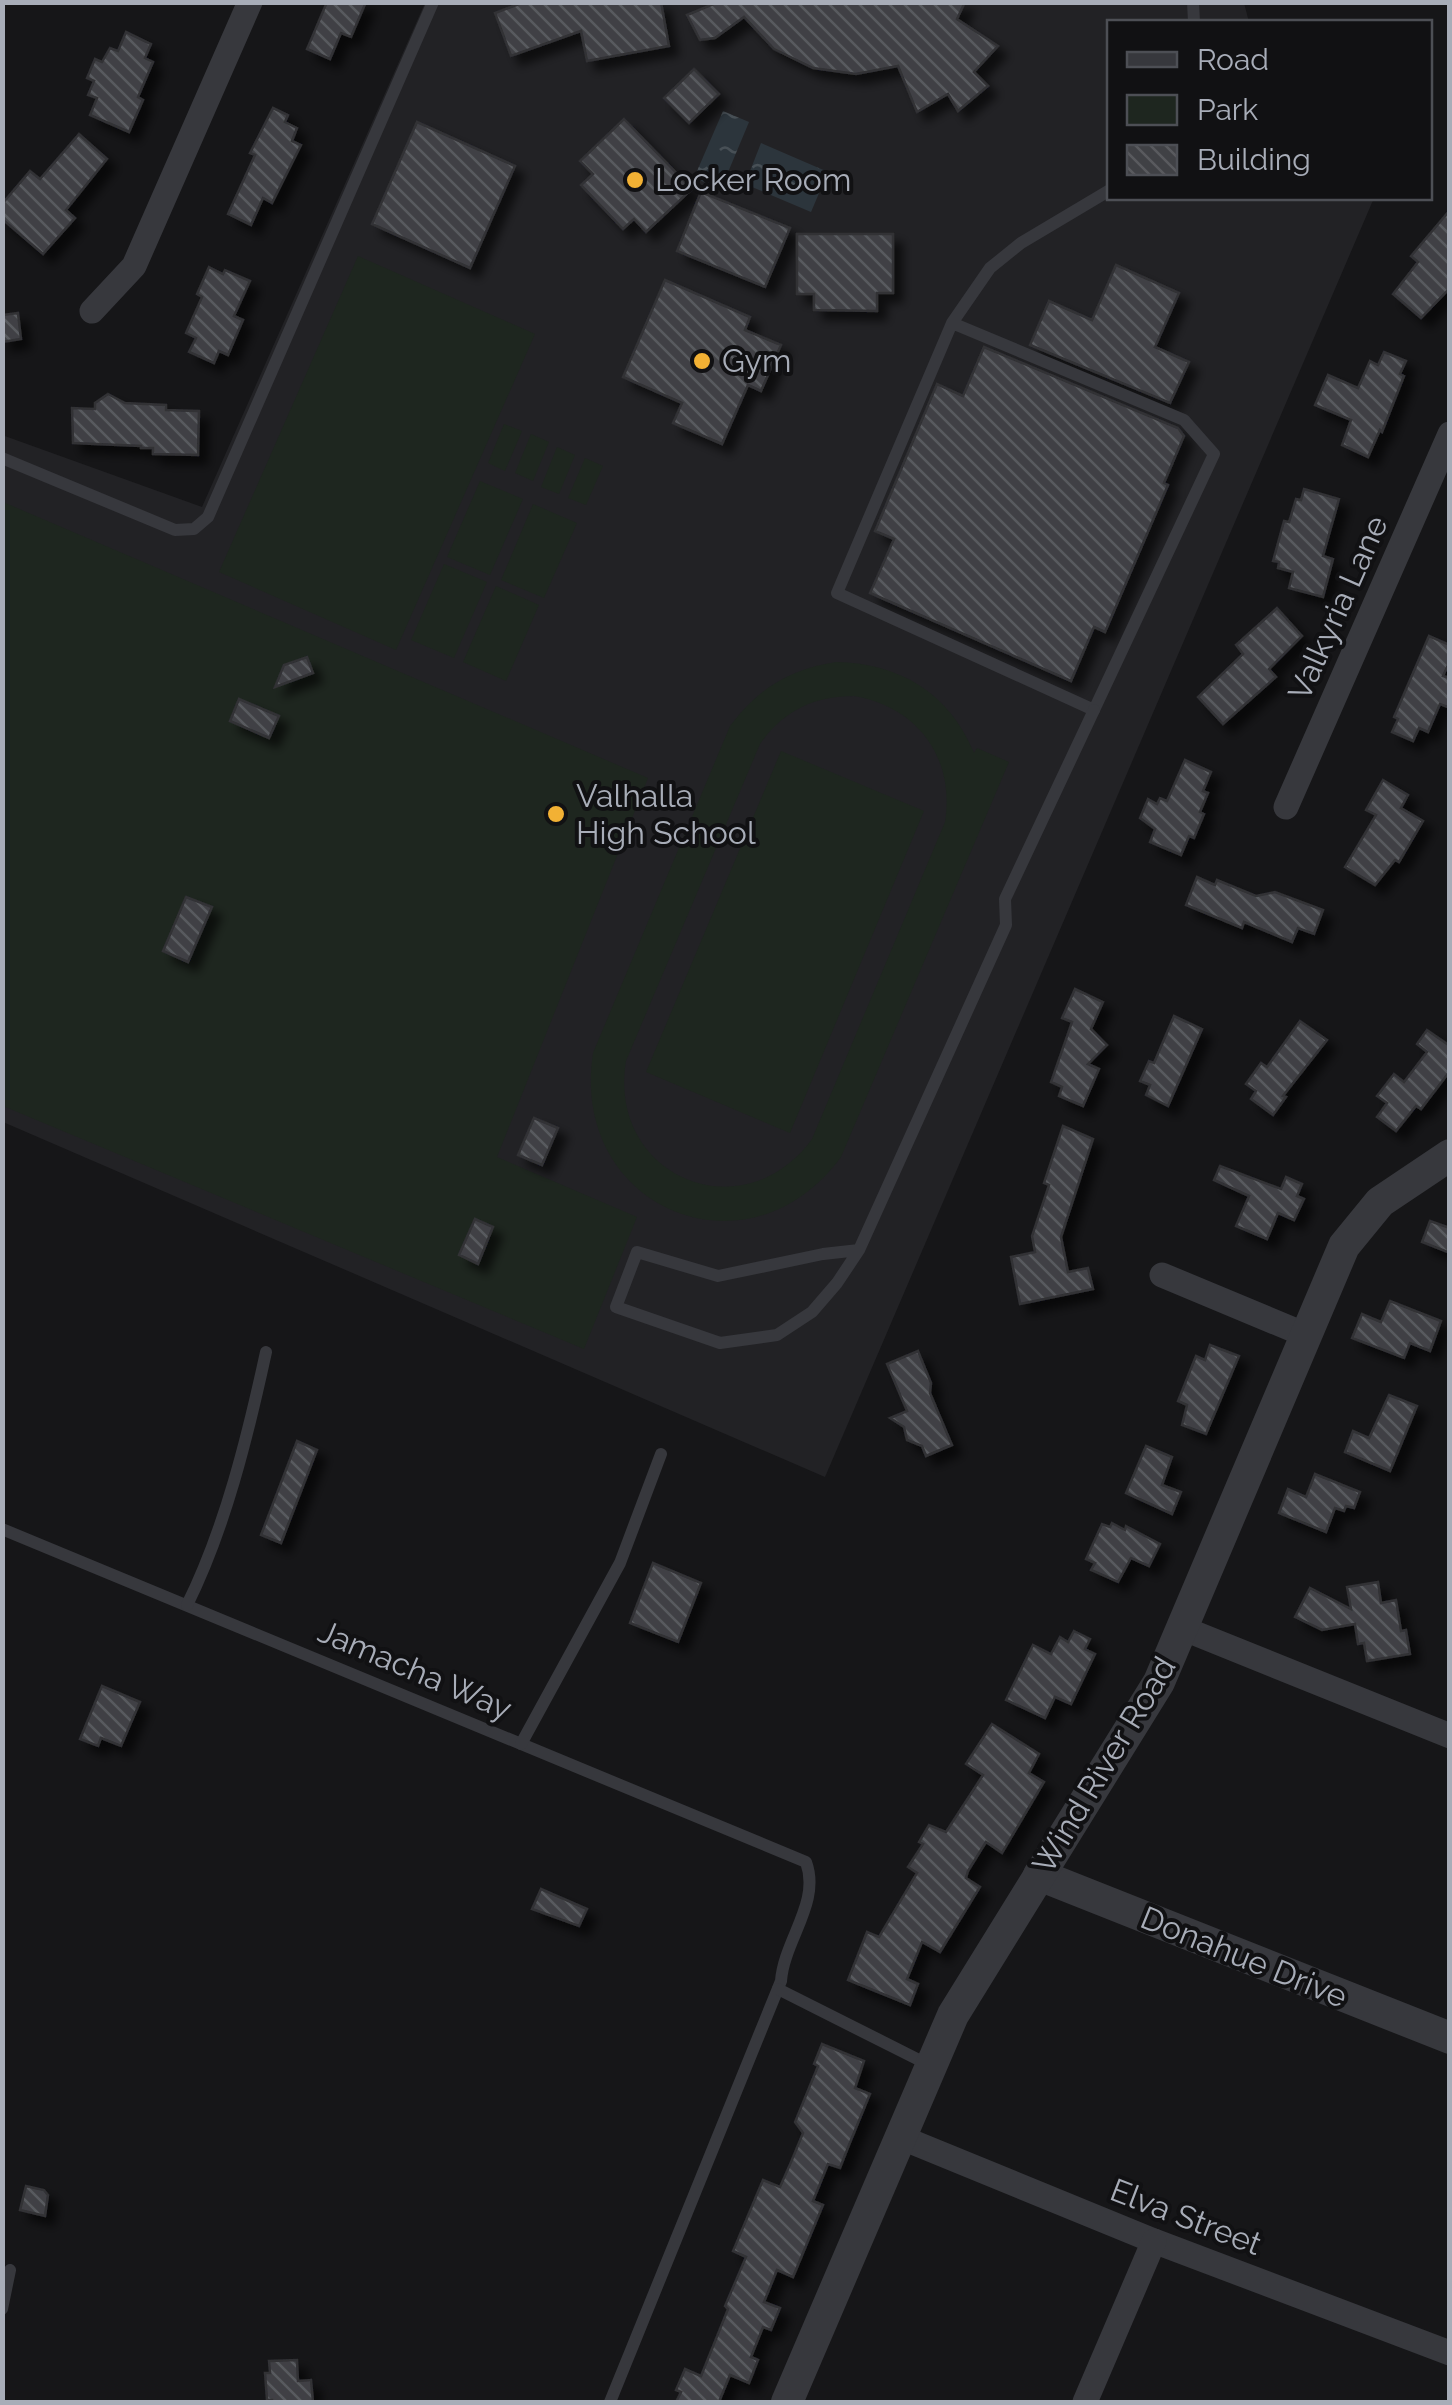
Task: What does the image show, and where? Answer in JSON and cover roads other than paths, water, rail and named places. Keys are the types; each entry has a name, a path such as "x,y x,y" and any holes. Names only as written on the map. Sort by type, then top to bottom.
{"street":[{"path":"92,310 134,266 250,2"},
{"name":"Valkyria Lane","path":"1286,808 1450,434"},
{"name":"Wind River Road","path":"787,2402 953,2015 1159,1682 1344,1246 1380,1202 1450,1156"},
{"path":"1162,1275 1306,1335"},
{"path":"1182,1628 1450,1736"},
{"name":"Donahue Drive","path":"1039,1875 1450,2038"},
{"name":"Elva Street","path":"900,2137 1154,2241 1450,2352"},
{"path":"1085,2402 1154,2241"}],"lane":[{"path":"2,458 175,530 194,529 208,517 432,2"},
{"path":"1094,710 837,593 952,323 990,268 1021,243 1107,192"},
{"path":"858,1250 718,1276 637,1252 616,1307 720,1343 777,1335 812,1312 837,1283 858,1250 1006,925 1006,899 1214,454 1184,420 952,323"},
{"path":"186,1605 204,1571 254,1410 266,1352"},
{"path":"521,1744 620,1564 662,1454"},
{"name":"Jamacha Way","path":"2,1529 806,1862 812,1877 807,1903 782,1967 778,1989"},
{"path":"610,2402 778,1989 931,2066"},
{"path":"2,2308 10,2270"}],"water":[{"path":"723,111 749,122 721,189 694,178"},
{"path":"761,143 828,172 811,212 745,184"}],"place":[{"name":"Locker Room","path":"635,180"},
{"name":"Gym","path":"702,361"},
{"name":"Valhalla High School","path":"556,814"}]}
